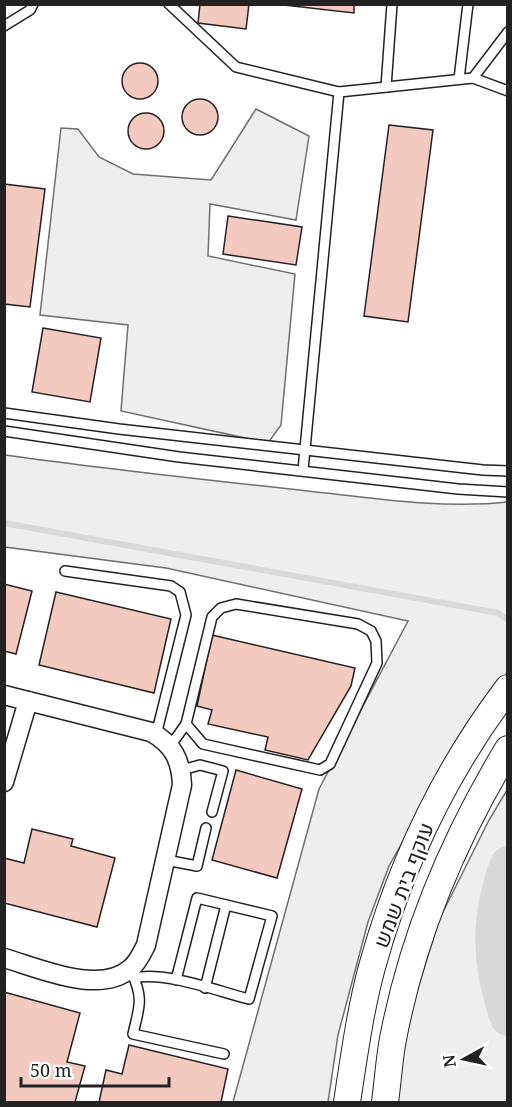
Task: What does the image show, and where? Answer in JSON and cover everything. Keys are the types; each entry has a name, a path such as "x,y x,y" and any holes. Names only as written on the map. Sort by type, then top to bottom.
{"main road":[{"name":"עוקף בית שמש","path":"347,1102 358,1033 372,968 411,854 459,760 482,722 507,688"},
{"name":"עוקף בית שמש","path":"385,1102 393,1040 407,977 426,919 444,868 465,823 507,749"}],"street":[{"path":"4,695 151,732 163,740 177,757 182,770 180,800 147,945 132,974 94,981 80,980 4,958"},
{"path":"4,782 28,701"}],"lane":[{"path":"4,26 30,10 33,4"},
{"path":"169,4 236,67 339,92 473,78 507,91"},
{"path":"183,17 184,4"},
{"path":"386,87 392,4"},
{"path":"459,79 468,4"},
{"path":"473,78 507,32"},
{"path":"303,470 339,92"},
{"path":"4,413 119,429 507,471"},
{"path":"4,431 179,457 458,489 507,492"},
{"path":"65,572 171,586 180,592 186,615 163,740"},
{"path":"163,740 186,724 212,617 221,608 236,604 358,624 371,631 376,641 376,663 330,764 320,770 203,744 186,724"},
{"path":"182,770 200,765 224,771 212,812"},
{"path":"166,860 197,866 206,828"},
{"path":"176,980 197,898 272,916 249,999 176,980 132,974 140,992 140,1005 133,1034 224,1054"},
{"path":"205,988 226,905"}],"shaded area":[{"path":"256,109 309,136 296,220 210,204 208,256 295,274 281,425 268,443 121,411 128,325 40,315 61,128 78,129 99,157 133,174 211,180"},
{"path":"5,455 382,499 458,504 507,502 507,673 448,761 389,866 368,922 338,1035 328,1102 233,1102 319,789 408,621 166,568 5,547"},
{"path":"507,790 507,1102 395,1102 400,1046 439,920 489,820"}],"building":[{"path":"200,4 249,4 246,29 198,23"},
{"path":"275,4 354,4 354,13"},
{"path":"140,63 152,69 158,81 152,93 140,99 128,93 122,81 128,69"},
{"path":"200,99 212,105 218,117 212,129 200,135 188,129 182,117 188,105"},
{"path":"146,113 158,119 164,131 158,143 146,149 134,143 128,131 134,119"},
{"path":"389,125 433,130 408,322 364,316"},
{"path":"4,184 45,189 30,307 4,304"},
{"path":"228,216 302,227 296,265 223,254"},
{"path":"43,328 101,338 90,402 32,392"},
{"path":"4,584 32,591 16,654 4,651"},
{"path":"56,592 171,619 154,693 39,665"},
{"path":"212,635 355,668 351,686 308,760 265,750 268,737 208,724 212,710 197,706"},
{"path":"236,770 302,789 277,878 212,860"},
{"path":"32,829 73,839 71,846 115,858 97,927 4,903 4,858 24,863"},
{"path":"4,992 80,1013 67,1062 85,1066 75,1102 4,1102"},
{"path":"129,1045 228,1069 221,1102 99,1102 106,1070 122,1074"}],"waterway":[{"path":"4,523 498,613 508,620"},
{"path":"508,864 497,903 493,941 497,979 508,1018"}]}
